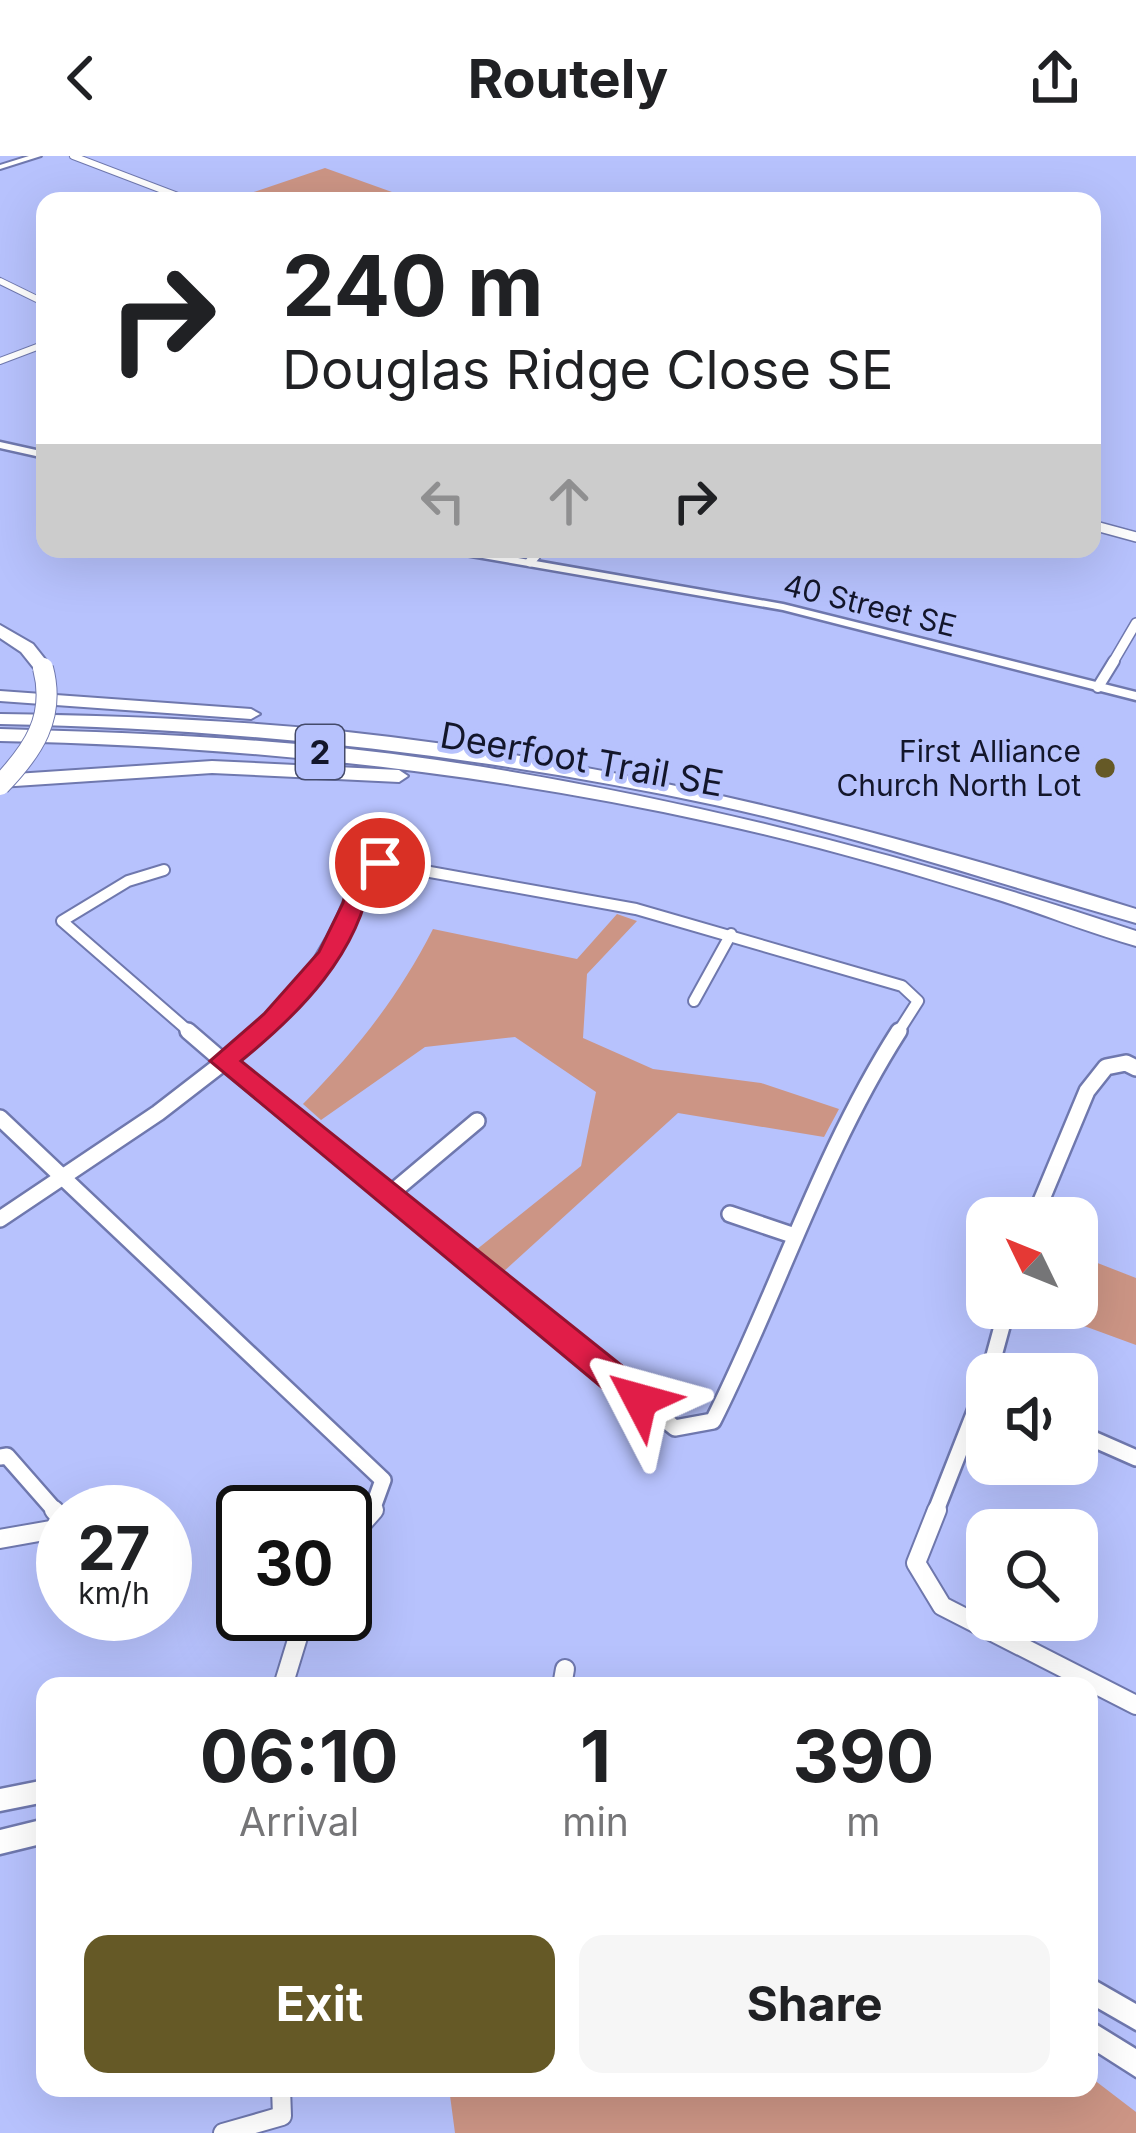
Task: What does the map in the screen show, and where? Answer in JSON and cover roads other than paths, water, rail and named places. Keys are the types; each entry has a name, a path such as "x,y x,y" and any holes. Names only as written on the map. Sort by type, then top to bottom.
{"highway":[{"path":"0,630 27,648 43,668 50,695 47,719 24,759 0,783"},
{"path":"0,696 223,710 437,737 555,765"},
{"name":"Deerfoot Trail SE","path":"0,718 266,729 555,765 857,831 1136,916"},
{"name":"Deerfoot Trail SE","path":"0,735 339,753 638,800 930,871 1136,939"},
{"path":"0,783 137,768 262,767 399,776 547,796 638,800"},
{"path":"857,831 1041,870 1136,900"}],"main road":[{"path":"0,164 18,156"},
{"path":"0,164 37,157"}],"street":[{"path":"73,156 169,192"},
{"path":"90,156 109,168"},
{"path":"0,281 36,299"},
{"path":"0,361 36,347"},
{"path":"0,445 36,453"},
{"path":"1101,528 1136,538"},
{"name":"40 Street SE","path":"505,558 784,607 1136,696"},
{"path":"530,562 533,558"},
{"path":"1098,687 1136,623"},
{"path":"0,1219 223,1061 273,1021 328,957 355,903 360,872 380,863 571,894 731,934 902,986 918,1001 862,1089 795,1236 764,1319 713,1421 674,1428 223,1061 62,921 128,881 164,870"},
{"path":"694,1001 731,934"},
{"path":"1043,1197 1087,1091 1106,1067 1126,1064 1136,1068"},
{"path":"0,1118 383,1480 372,1511"},
{"path":"389,1195 477,1121"},
{"path":"730,1214 795,1236"},
{"path":"966,1438 916,1563 942,1606 1081,1677"},
{"path":"1098,1441 1136,1458"},
{"path":"0,1457 7,1456 60,1516 56,1529 0,1539"},
{"path":"286,1677 297,1641"},
{"path":"1098,1686 1136,1705"},
{"path":"0,1801 36,1793"},
{"path":"0,1841 36,1834"},
{"path":"1098,1995 1136,2018"},
{"path":"1098,2038 1136,2063"},
{"path":"223,2133 282,2116 281,2097"}],"place":[{"name":"First Alliance Church North Lot","path":"1105,768"}]}
